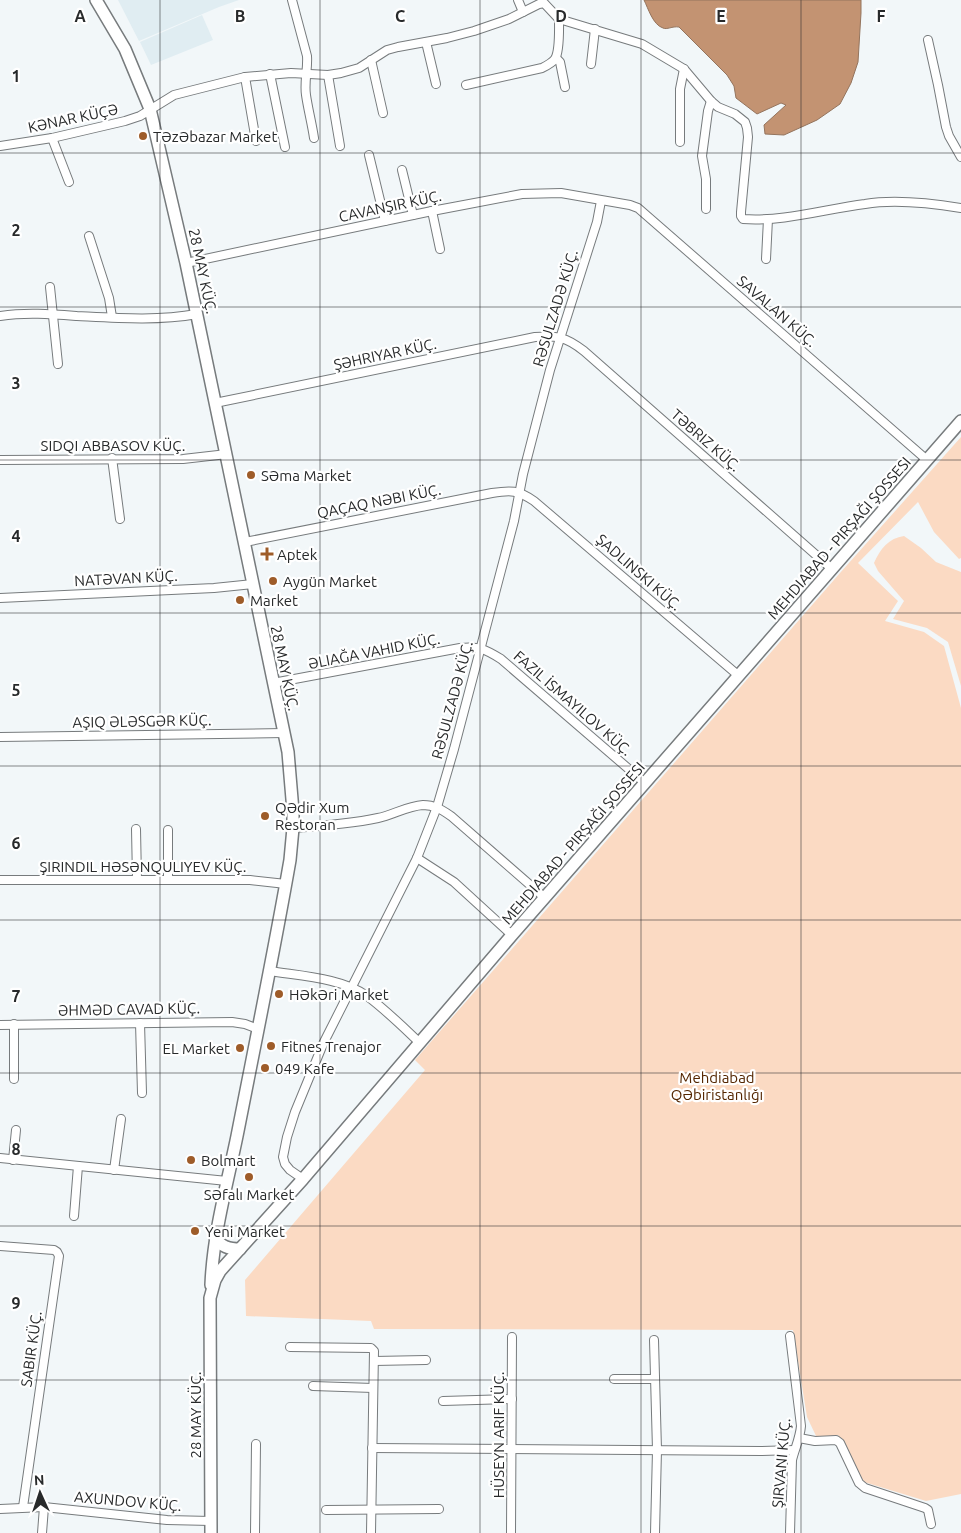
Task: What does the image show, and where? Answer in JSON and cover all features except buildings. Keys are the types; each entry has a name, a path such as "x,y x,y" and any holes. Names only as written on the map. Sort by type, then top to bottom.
{"main road":[{"name":"28 MAY KÜÇ.","path":"96,0 125,48 150,109 216,403 288,752 292,785 293,828 286,884 215,1237 212,1262 211,1527"},
{"path":"211,1293 218,1274 225,1265 303,1179 512,935 961,421"},
{"path":"215,1237 224,1246 240,1248"},
{"path":"212,1262 218,1268 225,1265"}],"street":[{"path":"292,0 307,56 306,95 314,138"},
{"path":"518,0 523,12"},
{"name":"KƏNAR KÜÇƏ","path":"0,146 52,138 125,121 140,116 174,94 244,77 307,73 328,75 359,68 387,50 474,30 509,19 539,4 544,3 559,19"},
{"path":"466,85 542,68 551,63 556,58 559,19 642,44 684,69 711,101 718,107 735,114 745,122 748,137 741,216 743,219 768,219 866,203 931,204 961,208"},
{"path":"591,64 595,29"},
{"path":"928,40 946,127 961,157"},
{"path":"426,42 436,84"},
{"path":"556,58 562,68 565,87"},
{"path":"371,60 383,113"},
{"path":"680,142 680,88 684,69"},
{"path":"270,74 285,147"},
{"path":"328,75 340,146"},
{"path":"244,77 256,141"},
{"path":"706,209 706,179 702,156 711,101"},
{"path":"52,138 69,182"},
{"path":"369,155 385,221"},
{"path":"402,170 413,215"},
{"name":"CAVANŞIR KÜÇ.","path":"186,263 522,194 561,193 601,201"},
{"name":"RƏSULZADƏ KÜÇ.","path":"303,1179 285,1164 283,1156 287,1137 295,1112 323,1044 418,858 437,807 514,522 519,492 550,370 597,222 601,201"},
{"name":"SAVALAN KÜÇ.","path":"601,201 638,208 927,460"},
{"path":"432,211 440,250"},
{"path":"766,259 768,219"},
{"path":"89,236 109,298 112,318"},
{"path":"50,288 58,364"},
{"path":"0,316 31,312 112,318 172,318 197,314"},
{"name":"ŞƏHRIYAR KÜÇ.","path":"216,403 535,337 560,337"},
{"name":"TƏBRIZ KÜÇ.","path":"560,337 571,341 584,351 832,569"},
{"name":"SIDQI ABBASOV KÜÇ.","path":"0,460 183,459 226,454"},
{"path":"112,458 120,520"},
{"name":"QAÇAQ NƏBI KÜÇ.","path":"245,542 492,493 519,492"},
{"name":"ŞADLINSKI KÜÇ.","path":"519,492 534,501 738,676"},
{"name":"NATƏVAN KÜÇ.","path":"0,598 214,588 253,584"},
{"name":"ƏLIAĞA VAHID KÜÇ.","path":"273,683 460,648 480,648"},
{"path":"480,648 501,659 645,783"},
{"path":"0,737 284,733"},
{"path":"293,828 379,818 408,808 424,805 437,807 451,816 545,898"},
{"path":"136,829 137,879"},
{"path":"168,830 168,880"},
{"path":"418,858 454,882 512,935"},
{"name":"ŞIRINDIL HƏSƏNQULIYEV KÜÇ.","path":"0,880 250,880 286,884"},
{"path":"270,971 333,982 352,988 366,996 420,1043"},
{"name":"ƏHMƏD CAVAD KÜÇ.","path":"0,1025 232,1022 258,1028"},
{"path":"140,1023 142,1093"},
{"path":"14,1024 14,1079"},
{"path":"114,1170 121,1119"},
{"path":"14,1160 16,1130"},
{"path":"0,1158 227,1181"},
{"path":"74,1216 78,1166"},
{"name":"SABIR KÜÇ.","path":"0,1246 54,1250 59,1256 23,1508"},
{"name":"ŞIRVANI KÜÇ.","path":"790,1336 801,1426 794,1450 790,1487 790,1533"},
{"name":"HÜSEYN ARIF KÜÇ.","path":"511,1533 512,1337"},
{"path":"654,1340 656,1533"},
{"path":"290,1347 370,1348 374,1351 371,1533"},
{"path":"374,1361 426,1360"},
{"path":"614,1379 655,1379"},
{"path":"313,1386 373,1388"},
{"path":"443,1401 512,1399"},
{"path":"799,1438 815,1441 836,1440 840,1443 859,1484 865,1488 925,1508 928,1510 931,1524"},
{"path":"255,1533 256,1444"},
{"path":"372,1448 794,1450"},
{"path":"42,1533 44,1507"},
{"name":"AXUNDOV KÜÇ.","path":"0,1509 44,1507 167,1520 211,1527"},
{"path":"326,1510 439,1509"}],"shaded area":[{"path":"118,0 239,0 139,41"},
{"path":"644,0 861,0 858,62 851,83 840,104 817,120 784,135 765,134 764,125 786,105 781,103 757,114 736,98 734,86 727,75 679,27 665,28 656,23"},
{"path":"202,15 213,40 151,65 140,42"}],"green space":[{"name":"Mehdiabad Qəbiristanlığı","path":"961,437 961,558 959,559 934,532 918,502 858,563 898,601 885,621 924,632 944,646 961,708 961,1494 926,1501 864,1482 838,1435 817,1438 807,1417 793,1330 374,1329 371,1321 246,1316 245,1280 425,1070 415,1060"},
{"path":"904,536 936,562 961,572 961,686 948,642 927,628 893,619 904,601 878,571 874,563 879,553 889,542"}],"place":[{"name":"Təzəbazar Market","path":"143,136"},
{"name":"Səma Market","path":"251,475"},
{"name":"Aptek","path":"267,554"},
{"name":"Aygün Market","path":"273,581"},
{"name":"Market","path":"240,600"},
{"name":"Qədir Xum Restoran","path":"265,816"},
{"name":"Həkəri Market","path":"279,994"},
{"name":"Fitnes Trenajor","path":"271,1046"},
{"name":"EL Market","path":"240,1048"},
{"name":"049 Kafe","path":"265,1068"},
{"name":"Bolmart","path":"191,1160"},
{"name":"Səfalı Market","path":"249,1177"},
{"name":"Yeni Market","path":"195,1231"}]}
